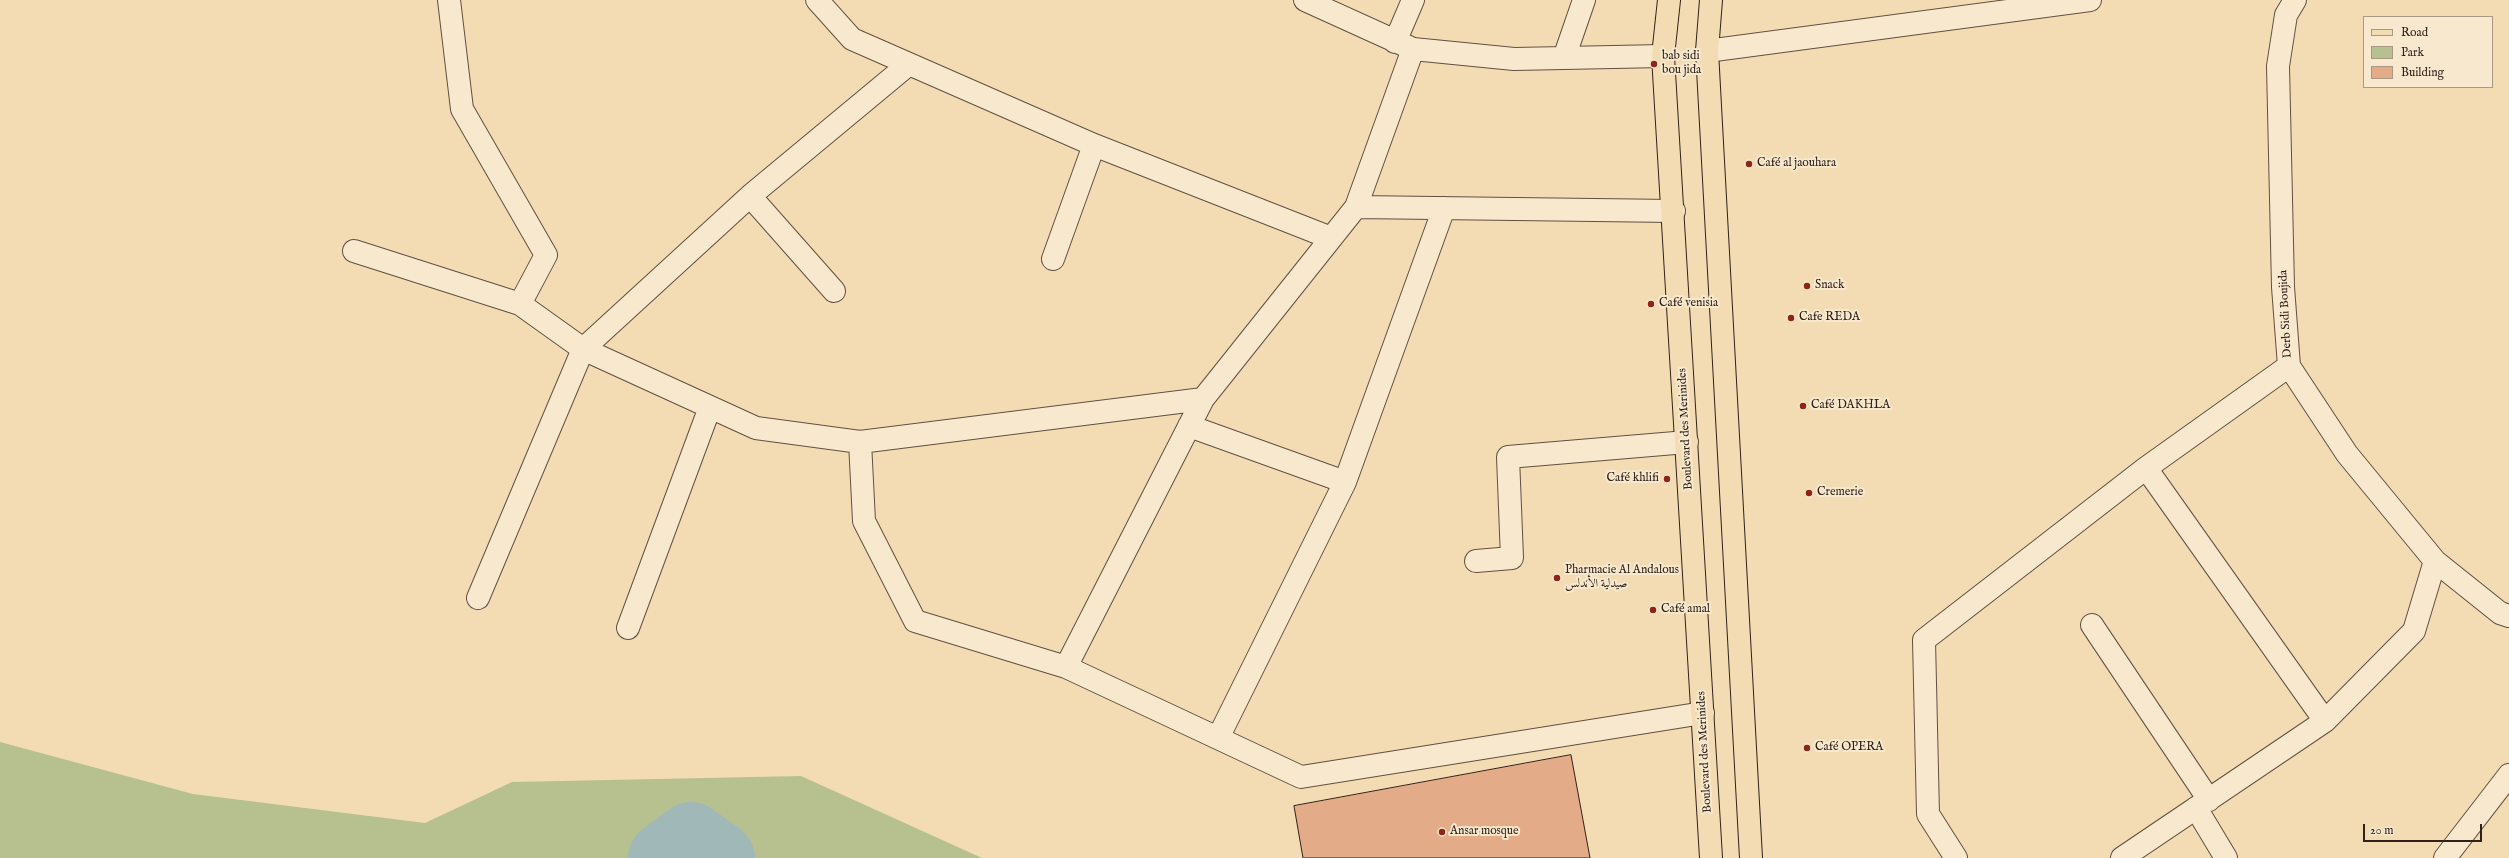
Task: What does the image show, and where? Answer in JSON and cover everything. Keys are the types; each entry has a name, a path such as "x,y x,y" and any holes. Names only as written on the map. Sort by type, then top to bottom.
{"main road":[{"name":"Boulevard des Merinides","path":"1669,0 1663,56 1674,211 1711,858"},
{"path":"1711,0 1707,51 1751,858"}],"street":[{"path":"449,0 462,109 546,255 520,304"},
{"path":"817,0 852,39 1094,144 1331,238"},
{"path":"1306,0 1404,45 1514,59 1663,56"},
{"path":"1066,667 1203,399 1356,207 1404,45 1413,0"},
{"path":"1564,58 1584,0"},
{"path":"1707,51 2090,0"},
{"name":"Derb Sidi Boujida","path":"2295,0 2286,15 2278,66 2283,287 2289,366 2347,454 2435,561 2500,613 2509,616"},
{"path":"478,598 583,349 750,196 909,64"},
{"path":"1053,258 1094,144"},
{"path":"750,196 834,291"},
{"path":"1356,207 1674,211"},
{"path":"1218,738 1345,482 1444,208"},
{"path":"354,251 520,304 583,349 756,428 860,442 1203,399"},
{"path":"1956,858 1928,814 1924,640 2146,468 2289,366"},
{"path":"628,628 710,408"},
{"path":"1189,426 1345,482"},
{"path":"860,442 864,521 915,621 1066,667 1301,777 1703,713"},
{"path":"1476,561 1512,558 1508,457 1687,442"},
{"path":"2146,468 2325,721"},
{"path":"2122,858 2325,721 2414,631 2435,561"},
{"path":"2092,625 2203,804 2226,858"},
{"path":"2445,858 2509,775"}],"green space":[{"path":"0,742 193,794 425,823 512,782 801,776 982,858 0,858"}],"building":[{"name":"Ansar mosque","path":"1571,755 1590,858 1303,858 1294,806"}],"waterway":[{"path":"664,858 691,838 719,858"}],"place":[{"name":"bab sidi bou jida","path":"1654,64"},
{"name":"Café al jaouhara","path":"1749,164"},
{"name":"Snack","path":"1807,286"},
{"name":"Café venisia","path":"1651,304"},
{"name":"Cafe REDA","path":"1791,318"},
{"name":"Café DAKHLA","path":"1803,406"},
{"name":"Café khlifi","path":"1667,479"},
{"name":"Cremerie","path":"1809,493"},
{"name":"Pharmacie Al Andalous صيدلية الأندلس","path":"1557,578"},
{"name":"Café amal","path":"1653,610"},
{"name":"Café OPERA","path":"1807,748"},
{"name":"Ansar mosque","path":"1442,832"}]}
